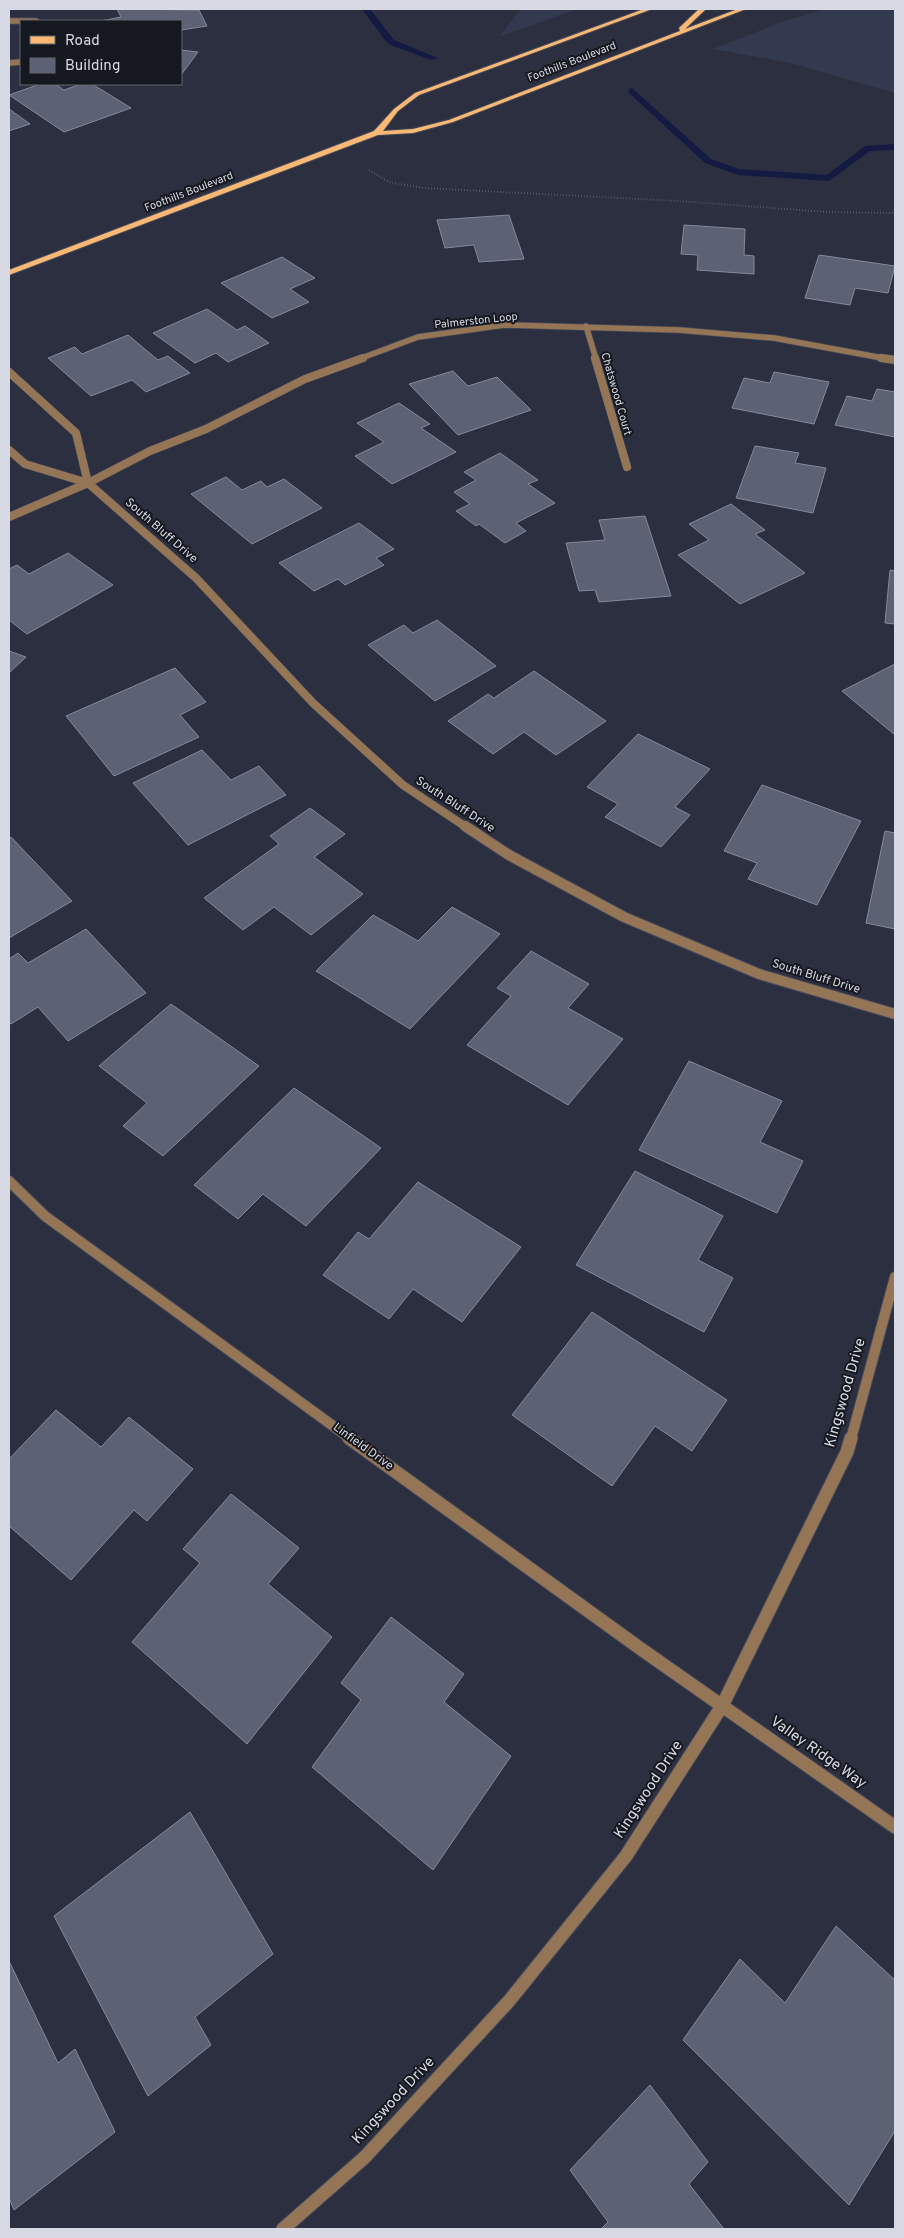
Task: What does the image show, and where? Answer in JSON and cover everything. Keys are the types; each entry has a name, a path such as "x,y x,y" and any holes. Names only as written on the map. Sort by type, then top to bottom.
{"main road":[{"name":"Foothills Boulevard","path":"377,133 396,110 417,94 649,9"},
{"path":"675,34 703,9"},
{"name":"Foothills Boulevard","path":"9,273 335,148 377,133 413,130 451,121 743,9"}],"street":[{"name":"Palmerston Loop","path":"88,483 150,452 206,430 305,379 418,337 504,325 679,330 774,338 895,360"},
{"name":"Chatswood Court","path":"586,326 627,467"},
{"path":"9,372 76,433 88,483 9,517"},
{"name":"South Bluff Drive","path":"9,450 24,464 88,483 196,578 320,710 403,785 509,855 624,917 759,974 895,1014"},
{"name":"Linfield Drive","path":"9,1181 45,1216 722,1706"},
{"name":"Kingswood Drive","path":"283,2229 365,2157 509,2001 626,1856 722,1706 847,1452 895,1277"},
{"name":"Valley Ridge Way","path":"722,1706 895,1826"}],"path":[{"path":"335,148 389,182 423,188 716,203 805,212 895,213"}],"shaded area":[{"path":"521,9 577,9 499,37"},
{"path":"825,9 895,9 895,93 791,63 713,49 782,22"}],"building":[{"path":"117,9 199,10 207,26 182,30 182,20 106,20 121,17"},
{"path":"182,50 198,52 182,74"},
{"path":"37,85 56,85 64,90 78,85 94,85 131,108 64,132 9,95"},
{"path":"9,109 30,124 9,131"},
{"path":"509,215 524,259 479,262 474,245 445,248 437,220"},
{"path":"684,225 745,229 744,255 754,256 754,274 697,270 698,255 681,254"},
{"path":"819,255 895,266 888,293 855,288 850,305 805,298"},
{"path":"282,257 315,278 290,289 309,302 272,318 221,283"},
{"path":"207,309 237,330 245,326 269,343 228,362 216,353 195,363 153,333"},
{"path":"128,335 158,360 168,356 190,373 146,392 132,380 91,396 48,358 75,347 82,354"},
{"path":"453,371 468,386 497,377 531,410 458,435 409,384"},
{"path":"774,372 829,382 814,424 732,408 744,378 770,383"},
{"path":"877,389 895,392 895,437 835,425 847,396 872,401"},
{"path":"399,403 430,424 421,428 456,452 392,484 355,456 384,442 357,423"},
{"path":"755,446 799,453 795,463 826,468 813,513 736,498"},
{"path":"500,453 538,480 528,484 555,503 516,523 526,531 505,543 479,524 476,526 456,511 470,504 454,492 476,480 464,472"},
{"path":"226,477 242,490 261,481 267,487 284,479 322,508 252,544 191,494"},
{"path":"731,504 765,530 755,534 805,573 740,604 678,555 709,540 689,524"},
{"path":"645,516 671,596 599,602 595,590 579,591 566,543 605,540 599,520"},
{"path":"359,523 394,549 376,558 384,565 345,585 338,579 314,591 279,563"},
{"path":"68,553 113,585 27,634 9,620 9,569 17,565 29,574"},
{"path":"890,570 895,571 895,624 885,623"},
{"path":"437,620 496,666 435,701 368,645 404,625 413,633"},
{"path":"9,651 26,657 9,673"},
{"path":"895,664 895,735 842,691"},
{"path":"175,668 206,702 180,715 199,737 114,776 66,716"},
{"path":"534,671 606,721 556,755 524,732 493,754 448,721 488,694 494,698"},
{"path":"638,734 710,769 675,807 690,815 661,847 605,817 618,804 587,787"},
{"path":"202,750 231,780 259,766 286,795 188,845 133,783"},
{"path":"762,785 861,821 817,905 748,879 757,863 724,851"},
{"path":"310,808 345,834 314,857 363,894 311,935 274,907 243,930 204,898 279,844 270,836"},
{"path":"885,831 895,833 895,929 866,923"},
{"path":"11,837 72,901 9,938 9,839"},
{"path":"452,907 500,934 410,1029 316,971 373,915 418,941"},
{"path":"86,929 146,993 68,1041 38,1007 11,1024 9,1021 9,959 18,953 28,963"},
{"path":"531,951 589,984 568,1008 623,1039 568,1105 467,1045 511,996 497,988"},
{"path":"171,1004 259,1066 163,1156 123,1126 147,1103 99,1066"},
{"path":"689,1061 782,1101 760,1142 803,1161 777,1213 639,1150"},
{"path":"294,1088 381,1148 306,1226 263,1194 238,1219 194,1185"},
{"path":"635,1171 723,1216 698,1260 733,1278 704,1332 576,1265"},
{"path":"418,1182 521,1247 462,1322 413,1289 389,1319 323,1275 358,1232 369,1239"},
{"path":"592,1312 727,1400 692,1451 655,1426 612,1486 512,1415"},
{"path":"56,1410 101,1447 129,1417 193,1469 147,1521 134,1510 71,1580 9,1526 9,1459"},
{"path":"231,1494 299,1548 268,1584 332,1637 247,1744 132,1642 200,1563 183,1549"},
{"path":"391,1617 464,1674 444,1702 511,1756 433,1870 312,1767 361,1700 341,1683"},
{"path":"190,1812 273,1954 195,2017 211,2045 148,2096 54,1916"},
{"path":"836,1926 895,1980 895,2131 849,2205 683,2040 740,1959 785,2003"},
{"path":"9,1961 58,2063 75,2049 115,2132 14,2210 9,2198"},
{"path":"650,2085 708,2162 689,2184 724,2229 601,2229 608,2222 570,2170"}],"waterway":[{"path":"366,9 391,42 434,58"},
{"path":"632,91 708,161 738,172 829,178 868,148 895,147"}]}
